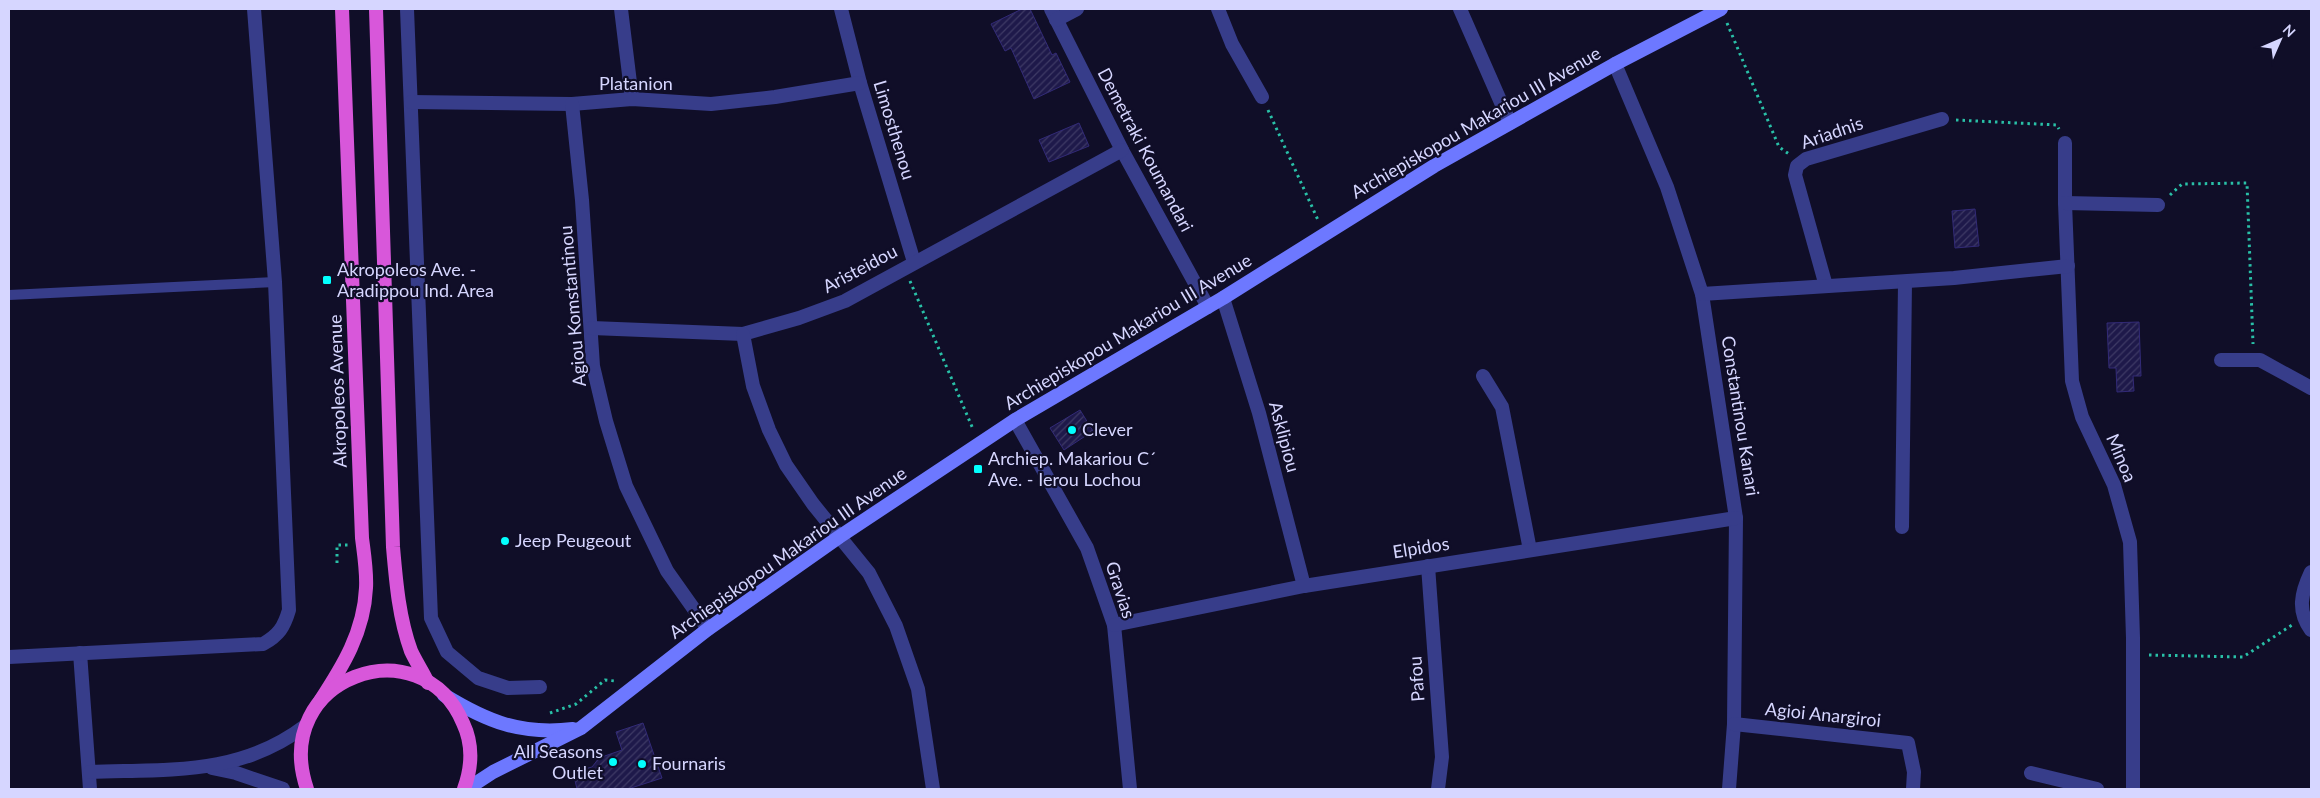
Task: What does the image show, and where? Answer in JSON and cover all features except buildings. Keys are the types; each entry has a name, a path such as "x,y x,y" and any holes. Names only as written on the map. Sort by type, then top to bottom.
{"highway":[{"name":"Akropoleos Avenue","path":"305,726 341,668 359,628 366,587 362,538 342,9"},
{"path":"376,9 393,547 397,592 406,634 412,654 428,682"},
{"path":"320,701 343,681 376,671 394,671 412,675 428,682 444,695 460,716 469,741 470,768 464,789"},
{"path":"305,726 301,742 300,759 307,789"}],"main road":[{"name":"Archiepiskopou Makariou III Avenue","path":"468,789 500,768 581,728 708,629 839,537 1015,420 1223,298 1434,166 1615,64 1721,9"},
{"path":"444,695 480,715 513,727 548,732 581,728"}],"street":[{"path":"9,656 263,644 274,638 286,623 289,610 275,282 254,9"},
{"path":"407,9 431,618 447,652 478,678 508,688 540,687"},
{"path":"621,9 632,99"},
{"name":"Limosthenou","path":"841,9 909,264"},
{"path":"1054,14 1077,9"},
{"path":"1218,9 1232,44 1262,97"},
{"path":"1460,9 1510,123"},
{"name":"Demetraki Koumandari","path":"1054,14 1122,150 1208,307"},
{"name":"Constantinou Kanari","path":"1615,64 1667,187 1702,294 1736,518 1734,724 1729,789"},
{"name":"Platanion","path":"411,102 572,104 632,99 711,104 776,97 860,83"},
{"name":"Agiou Komstantinou","path":"572,104 596,375 606,421 626,486 667,571 708,629"},
{"name":"Ariadnis","path":"1826,286 1795,175 1797,166 1806,159 1942,119"},
{"name":"Minoa","path":"2065,143 2065,203 2072,381 2082,417 2114,485 2130,542 2134,789"},
{"name":"Aristeidou","path":"592,328 743,334 799,318 845,301 909,264 1122,150"},
{"path":"2065,203 2158,205"},
{"path":"1702,294 1905,282 2068,266"},
{"path":"1902,527 1905,282"},
{"name":"Asklipiou","path":"1223,298 1259,412 1304,586"},
{"path":"743,334 753,386 769,430 786,465 812,504 869,573 896,626 918,689 933,789"},
{"path":"2221,360 2260,360 2311,388"},
{"path":"1483,376 1502,406 1530,550"},
{"name":"Gravias","path":"1015,420 1087,548 1114,625 1130,789"},
{"name":"Elpidos","path":"1114,625 1304,586 1736,518"},
{"name":"Pafou","path":"1428,566 1442,757 1438,789"},
{"path":"2311,572 2303,590 2303,618 2311,630"},
{"path":"80,653 90,789"},
{"name":"Agioi Anargiroi","path":"1734,724 1908,743 1914,772 1913,789"},
{"path":"90,772 209,767 264,752 289,739 305,726"},
{"path":"209,767 236,773 283,789"},
{"path":"2031,773 2097,789"}],"lane":[{"path":"9,295 275,282"}],"path":[{"path":"1721,9 1780,147 1801,163"},
{"path":"1262,97 1325,234"},
{"path":"1942,119 2057,125 2065,143"},
{"path":"2158,205 2182,184 2247,182 2253,360"},
{"path":"909,264 980,444"},
{"path":"337,563 338,545 351,545 362,538"},
{"path":"2133,655 2243,658 2303,618"}],"place":[{"name":"Akropoleos Ave. - Aradippou Ind. Area","path":"327,280"},
{"name":"Clever","path":"1072,430"},
{"name":"Archiep. Makariou C´ Ave. - Ierou Lochou","path":"978,469"},
{"name":"Jeep Peugeout","path":"505,541"},
{"name":"All Seasons Outlet","path":"613,762"},
{"name":"Fournaris","path":"642,764"}]}
